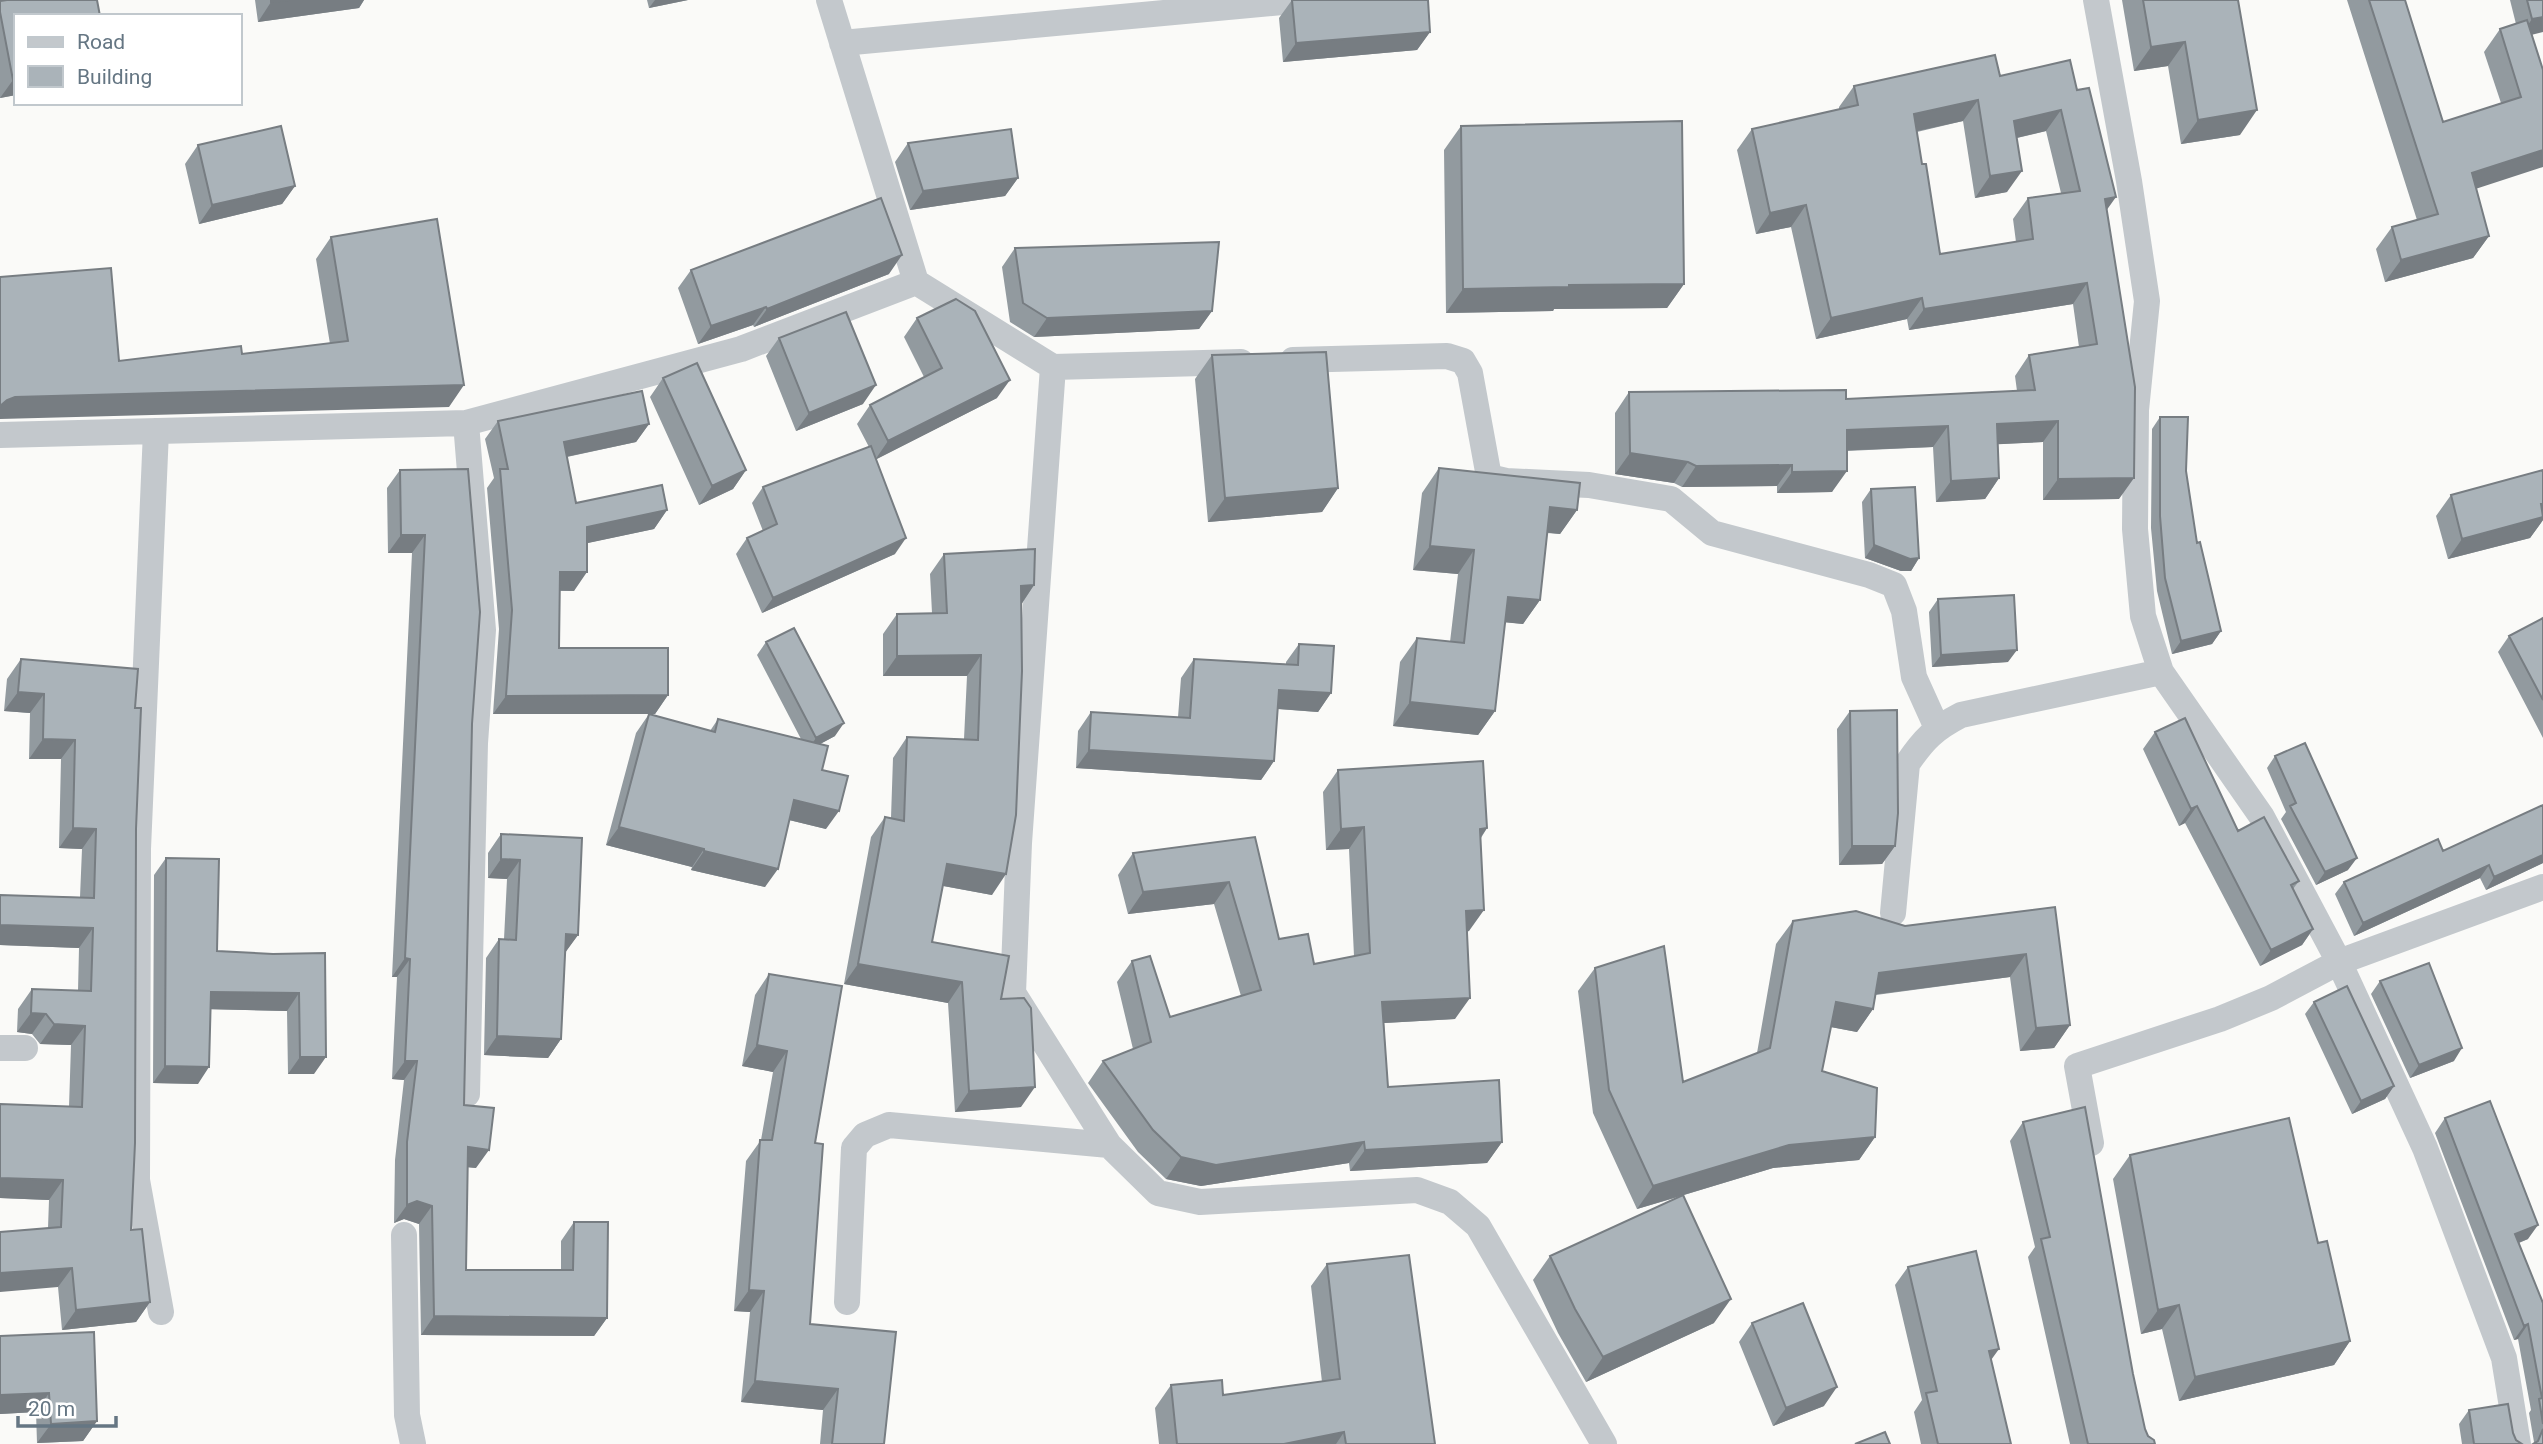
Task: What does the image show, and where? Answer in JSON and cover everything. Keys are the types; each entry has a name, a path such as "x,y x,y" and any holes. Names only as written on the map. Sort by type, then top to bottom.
{"street":[{"path":"829,0 916,282 1053,367 1447,356 1463,361 1470,373 1489,477 1506,481 1590,485 1671,499 1712,533 1869,575 1894,585 1904,611 1914,677 1937,728"},
{"path":"842,43 1303,0"},
{"path":"2096,0 2129,181 2147,301 2136,410 2135,528 2143,616 2161,673 2262,817 2339,962 2425,1147 2504,1358 2518,1444"},
{"path":"0,435 466,424 741,349 916,282"},
{"path":"1053,367 1019,843 1013,992 1109,1145 1158,1194 1200,1202 1417,1190 1450,1202 1478,1226 1604,1444"},
{"path":"466,424 483,630 475,756 467,1094"},
{"path":"156,431 138,849 137,1180 161,1312"},
{"path":"1893,913 1907,764 1937,728 1961,715 2161,673"},
{"path":"2096,1174 2077,1066 2220,1019 2271,999 2339,962 2543,887"},
{"path":"847,1302 854,1148 865,1135 889,1125 1109,1145"},
{"path":"404,1236 407,1415 413,1444"}],"building":[{"path":"97,0 100,14 14,14 13,80 0,1"},
{"path":"1292,0 1428,0 1430,32 1296,43"},
{"path":"2143,0 2238,0 2257,110 2198,120 2185,42 2151,47"},
{"path":"2369,0 2405,0 2443,122 2521,97 2500,29 2527,20 2543,70 2543,150 2472,173 2489,236 2401,260 2392,227 2438,214"},
{"path":"2527,0 2543,0 2543,17 2532,19"},
{"path":"1995,55 2000,76 2070,60 2077,90 2089,88 2116,197 2105,199 2135,387 2134,478 2058,479 2058,421 1997,424 1999,478 1951,481 1948,426 1847,430 1847,471 1792,472 1792,465 1696,466 1688,462 1630,453 1629,392 1846,390 1846,399 2035,390 2029,355 2097,344 2087,283 1924,309 1922,298 1831,318 1806,205 1770,213 1752,129 1858,105 1854,86","holes":["1978,100 1990,176 2022,171 2014,121 2061,110 2080,191 2028,198 2033,239 1940,254 1926,164 1922,164 1914,114"]},
{"path":"1682,121 1684,284 1463,289 1461,126"},
{"path":"281,126 295,186 212,205 198,145"},
{"path":"1011,129 1018,178 923,191 908,143"},
{"path":"881,198 902,255 767,309 766,307 711,326 691,270"},
{"path":"437,219 464,385 15,397 0,406 0,277 111,268 119,361 241,346 242,354 348,341 331,237"},
{"path":"1219,242 1212,311 1047,318 1023,303 1015,248"},
{"path":"956,299 975,311 1010,380 888,441 870,405 942,368 917,318"},
{"path":"846,312 876,385 809,413 779,338"},
{"path":"1326,352 1338,488 1225,498 1212,355"},
{"path":"697,363 746,470 712,486 663,378"},
{"path":"642,391 649,424 564,442 576,503 662,485 667,510 587,527 587,572 560,572 559,648 668,648 668,695 506,696 512,610 500,469 508,469 498,421"},
{"path":"2160,417 2188,417 2186,471 2197,543 2200,542 2221,631 2181,641 2165,578 2160,516"},
{"path":"871,446 906,538 773,598 747,538 777,524 763,487"},
{"path":"1439,468 1580,483 1577,510 1550,507 1540,600 1508,597 1495,711 1410,702 1417,638 1464,643 1474,550 1430,546"},
{"path":"468,469 480,612 472,724 464,1105 494,1108 489,1150 468,1147 466,1270 573,1270 574,1222 608,1222 607,1318 434,1316 432,1206 417,1201 407,1205 407,1142 417,1061 405,1061 410,959 405,958 425,535 401,535 400,470"},
{"path":"2543,470 2543,517 2462,539 2451,495"},
{"path":"1915,487 1919,558 1910,559 1874,545 1871,489"},
{"path":"1035,549 1034,585 1021,586 1022,671 1016,815 1006,874 947,864 932,942 1009,956 1001,999 1024,998 1031,1008 1035,1087 969,1091 962,982 858,964 885,817 904,821 907,737 978,740 981,655 897,656 897,614 947,613 944,554"},
{"path":"2014,595 2017,650 1941,655 1938,599"},
{"path":"2543,618 2543,700 2509,636"},
{"path":"794,628 844,723 816,738 766,642"},
{"path":"1299,644 1334,646 1331,693 1279,690 1274,761 1089,750 1091,712 1190,718 1194,659 1298,665"},
{"path":"21,659 138,669 135,708 141,708 136,829 135,1143 131,1230 142,1229 150,1302 76,1310 72,1268 0,1273 0,1232 61,1227 63,1180 0,1178 0,1104 82,1107 85,1026 54,1024 46,1014 31,1013 32,989 91,991 93,928 0,925 0,895 94,898 96,829 73,828 75,740 43,739 44,694 18,692"},
{"path":"1897,710 1898,813 1895,846 1852,846 1850,711"},
{"path":"649,714 715,732 718,719 828,746 822,770 848,776 839,811 794,800 778,869 619,827"},
{"path":"2185,718 2238,831 2264,817 2299,881 2291,885 2313,929 2271,950 2197,806 2191,809 2155,732"},
{"path":"2305,743 2357,858 2325,872 2290,806 2296,803 2275,756"},
{"path":"1483,761 1487,828 1480,829 1484,910 1466,911 1470,998 1382,1002 1388,1087 1499,1080 1502,1142 1365,1150 1364,1142 1216,1165 1181,1157 1153,1130 1103,1061 1151,1042 1132,961 1150,956 1170,1017 1261,990 1229,882 1143,892 1133,853 1255,837 1279,939 1308,934 1314,964 1370,953 1364,827 1341,829 1338,770"},
{"path":"2543,805 2543,855 2494,877 2489,865 2363,923 2344,882 2438,839 2443,851"},
{"path":"501,834 582,838 578,935 566,934 561,1039 497,1036 499,939 516,940 520,860 501,859"},
{"path":"166,858 219,859 217,951 325,953 326,1057 300,1057 299,993 211,992 209,1067 165,1066"},
{"path":"2055,907 2070,1025 2036,1028 2026,954 1879,973 1873,1009 1836,1002 1822,1071 1877,1088 1875,1137 1789,1145 1653,1186 1609,1090 1595,968 1664,946 1683,1082 1770,1048 1793,921 1856,911 1905,926"},
{"path":"2429,963 2462,1048 2419,1065 2380,981"},
{"path":"769,974 842,986 815,1143 823,1144 810,1324 896,1332 884,1444 832,1444 838,1389 755,1381 764,1291 749,1290 760,1140 772,1140 787,1051 757,1045"},
{"path":"2347,986 2394,1086 2361,1101 2314,1002"},
{"path":"2490,1101 2538,1225 2515,1234 2543,1303 2543,1424 2539,1399 2542,1398 2528,1324 2524,1326 2445,1118"},
{"path":"2085,1107 2133,1374 2145,1429 2155,1444 2088,1444 2041,1239 2050,1237 2023,1122"},
{"path":"2289,1118 2318,1243 2327,1241 2350,1341 2195,1377 2179,1305 2158,1310 2130,1155"},
{"path":"1683,1195 1731,1299 1603,1357 1575,1309 1550,1256"},
{"path":"1976,1251 1999,1349 1989,1351 2011,1444 1938,1444 1926,1393 1937,1391 1908,1267"},
{"path":"1409,1255 1435,1444 1346,1444 1344,1432 1284,1444 1177,1444 1171,1385 1222,1380 1223,1395 1340,1379 1327,1264"},
{"path":"1803,1303 1837,1387 1786,1408 1752,1323"},
{"path":"94,1332 97,1421 51,1424 49,1393 0,1395 0,1336"},
{"path":"2508,1404 2513,1433 2516,1440 2522,1444 2474,1444 2469,1410"},
{"path":"2543,1429 2543,1444 2533,1444 2538,1441"},
{"path":"1885,1432 1890,1444 1855,1444"}]}
